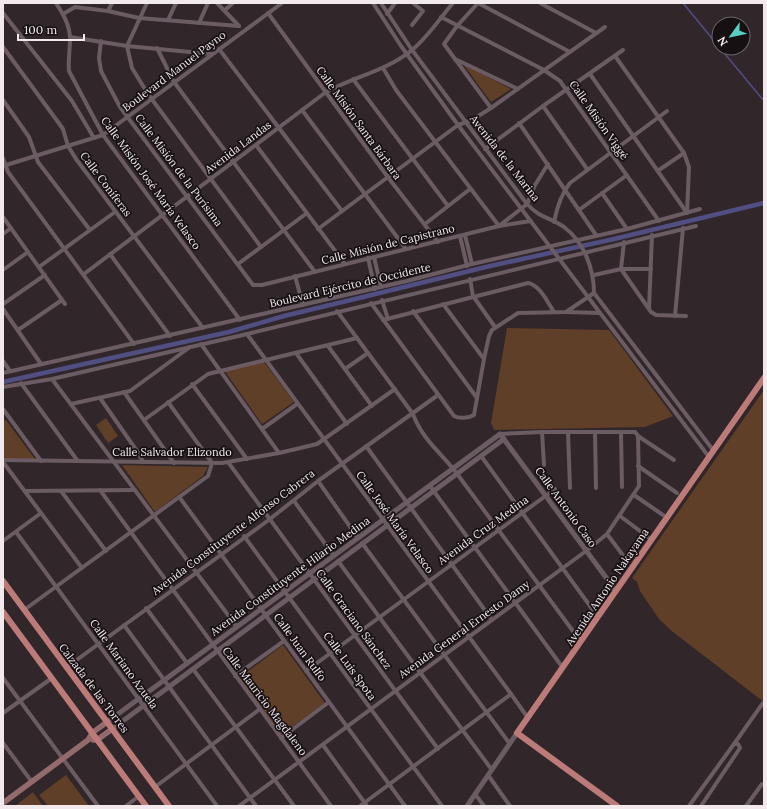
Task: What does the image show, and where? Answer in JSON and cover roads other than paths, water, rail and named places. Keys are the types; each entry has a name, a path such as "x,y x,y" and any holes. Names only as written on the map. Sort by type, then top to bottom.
{"main road":[{"name":"Avenida Antonio Nakayama","path":"517,733 764,378"},
{"name":"Calzada de las Torres","path":"3,581 169,806"},
{"path":"3,612 6,621 52,678 146,806"},
{"name":"Avenida Constituyente Hilario Medina","path":"3,803 88,740 92,733 107,722"},
{"name":"Avenida Constituyente Hilario Medina","path":"97,740 112,729"},
{"path":"517,733 617,806"},
{"path":"88,740 97,740"}],"street":[{"name":"Calle Misión José María Velasco","path":"56,3 63,14 70,37 68,63 69,71 103,135 240,320"},
{"path":"108,11 112,3"},
{"path":"147,3 127,46 132,68 151,99 261,246"},
{"path":"168,20 176,3"},
{"path":"199,23 208,3"},
{"path":"217,3 243,31"},
{"path":"225,10 234,3"},
{"name":"Boulevard Manuel Payno","path":"4,165 103,135 282,3"},
{"name":"Avenida de la Marina","path":"374,3 407,54 458,125 709,457"},
{"name":"Avenida de la Marina","path":"381,3 412,50 527,204 538,214 569,232 583,250 594,275 594,293"},
{"path":"387,14 395,3"},
{"path":"412,25 423,10 413,3"},
{"name":"Avenida Landas","path":"84,274 326,92 353,79 383,68 407,54 453,3"},
{"path":"491,108 444,44 457,26 478,3 570,52"},
{"path":"540,3 596,34"},
{"path":"63,14 76,5 139,18 239,26"},
{"name":"Calle Misión Santa Bárbara","path":"268,13 387,176 438,242"},
{"path":"4,14 72,101 94,138"},
{"name":"Calle Misión Viggé","path":"441,18 555,77 567,90 659,221"},
{"path":"318,228 435,141 458,125 466,123 491,108 605,27"},
{"path":"70,37 127,46 211,54"},
{"name":"Calle Misión de la Purísima","path":"101,41 99,58 101,71 120,107 251,282"},
{"name":"Calle Coníferas","path":"3,47 63,129 68,146 115,212 202,328"},
{"path":"157,48 174,82 315,272"},
{"path":"219,48 342,211"},
{"path":"485,149 519,123 623,50"},
{"path":"615,56 684,153 688,166 687,213"},
{"path":"455,58 518,89"},
{"path":"383,68 396,90 499,226 527,204 535,185 548,164"},
{"path":"590,74 659,170 687,213"},
{"path":"353,79 448,206"},
{"path":"3,100 28,137 34,156 90,230"},
{"path":"543,106 587,169"},
{"path":"302,110 406,249"},
{"path":"554,222 559,202 565,189 587,169 667,111"},
{"path":"519,123 596,235"},
{"path":"256,145 345,264"},
{"path":"659,170 684,153"},
{"path":"3,158 4,165 8,172 134,344"},
{"path":"579,210 627,175"},
{"path":"425,224 470,189"},
{"path":"602,192 627,229"},
{"name":"Boulevard Ejército de Occidente","path":"3,373 375,289 472,264 577,242 596,235 659,221 700,209"},
{"path":"39,267 115,212"},
{"path":"238,264 307,213"},
{"path":"3,217 64,302 18,330"},
{"name":"Calle Misión de Capistrano","path":"251,282 258,286 499,226 531,222"},
{"name":"Boulevard Ejército de Occidente","path":"3,387 52,379 192,345 247,334 337,310 470,279 583,250 696,226"},
{"path":"3,234 11,228"},
{"path":"675,316 683,228"},
{"path":"465,235 472,264"},
{"path":"649,309 652,235"},
{"path":"460,236 467,266"},
{"path":"624,242 621,269 649,309 656,315 686,316"},
{"path":"3,270 28,252"},
{"path":"110,254 170,336"},
{"path":"374,257 381,287"},
{"path":"368,258 375,289"},
{"path":"594,275 621,269 651,269"},
{"path":"3,304 45,275"},
{"path":"295,276 303,305"},
{"path":"470,279 473,296 495,328"},
{"path":"386,320 473,296 528,283 533,284 554,312"},
{"path":"566,312 594,293 713,450"},
{"path":"382,300 386,320"},
{"path":"371,303 386,320 454,416 459,418 471,417 474,415 489,336 495,328 518,313 600,313"},
{"path":"443,304 484,359"},
{"path":"3,309 42,364"},
{"path":"337,310 413,414 417,425 428,442 457,473 581,642"},
{"path":"412,312 477,398"},
{"name":"Calle José María Velasco","path":"247,334 386,526 528,718"},
{"path":"144,420 192,384 208,374 357,338"},
{"path":"200,344 279,453"},
{"path":"71,404 124,392 135,388 192,345"},
{"path":"328,346 372,406"},
{"path":"296,353 347,424"},
{"path":"345,369 368,353"},
{"path":"3,361 10,371"},
{"path":"52,379 237,627"},
{"path":"21,383 77,460"},
{"path":"192,384 247,459"},
{"name":"Calle Salvador Elizondo","path":"3,461 77,460 212,463 247,459 311,446 324,440 394,389"},
{"path":"124,392 174,462"},
{"name":"Avenida Constituyente Alfonso Cabrera","path":"67,667 244,536 270,519 341,464 438,395"},
{"path":"100,398 143,462"},
{"path":"24,610 131,534 208,476 212,463 168,402"},
{"path":"262,429 297,404"},
{"path":"3,409 5,416 41,461"},
{"path":"542,432 544,465"},
{"name":"Avenida Constituyente Hilario Medina","path":"107,722 500,434 542,432 635,432 638,436"},
{"path":"568,432 570,488"},
{"path":"595,432 596,488"},
{"path":"621,432 622,487"},
{"name":"Avenida Constituyente Hilario Medina","path":"112,729 192,670 216,650 504,439 508,433"},
{"name":"Calle Antonio Caso","path":"500,434 616,591"},
{"path":"638,436 674,460"},
{"name":"Avenida General Ernesto Damy","path":"239,806 300,763 607,534 639,486 638,436"},
{"path":"366,446 492,620"},
{"path":"481,456 598,617"},
{"path":"3,461 82,568"},
{"name":"Calle Graciano Sánchez","path":"228,462 438,749"},
{"path":"638,466 677,493"},
{"path":"318,481 358,538"},
{"path":"430,486 563,668"},
{"name":"Avenida Cruz Medina","path":"306,671 555,489"},
{"name":"Calle Mauricio Magdaleno","path":"100,490 331,806"},
{"path":"25,491 135,490"},
{"path":"61,491 106,551"},
{"path":"634,495 663,515"},
{"name":"Calle Juan Rulfo","path":"180,498 406,806"},
{"path":"294,501 334,556"},
{"path":"3,541 41,513"},
{"path":"620,516 648,537"},
{"name":"Calle Mariano Azuela","path":"16,532 217,806"},
{"path":"607,534 628,562"},
{"name":"Calle Luis Spota","path":"244,536 442,806"},
{"path":"362,543 510,744"},
{"path":"338,561 492,770"},
{"path":"146,608 187,663"},
{"path":"124,625 256,806"},
{"path":"235,676 284,641"},
{"path":"192,670 294,806"},
{"path":"3,678 98,806"},
{"path":"3,713 52,678"},
{"path":"360,806 366,804 389,784 463,731 511,694"},
{"path":"281,738 329,702"},
{"path":"689,806 763,703"},
{"path":"155,787 260,709"},
{"name":"Avenida Antonio Nakayama","path":"467,806 517,733"},
{"path":"3,742 32,782"},
{"path":"701,806 740,748 738,744 734,744"},
{"path":"324,745 366,804"},
{"path":"488,775 510,806"},
{"path":"746,806 762,784"},
{"path":"475,794 484,806"},
{"path":"126,806 139,796"}],"waterway":[{"path":"683,3 711,37"},
{"path":"727,56 764,101"},
{"path":"3,382 229,332 284,316 490,266 614,239 764,203"}]}
